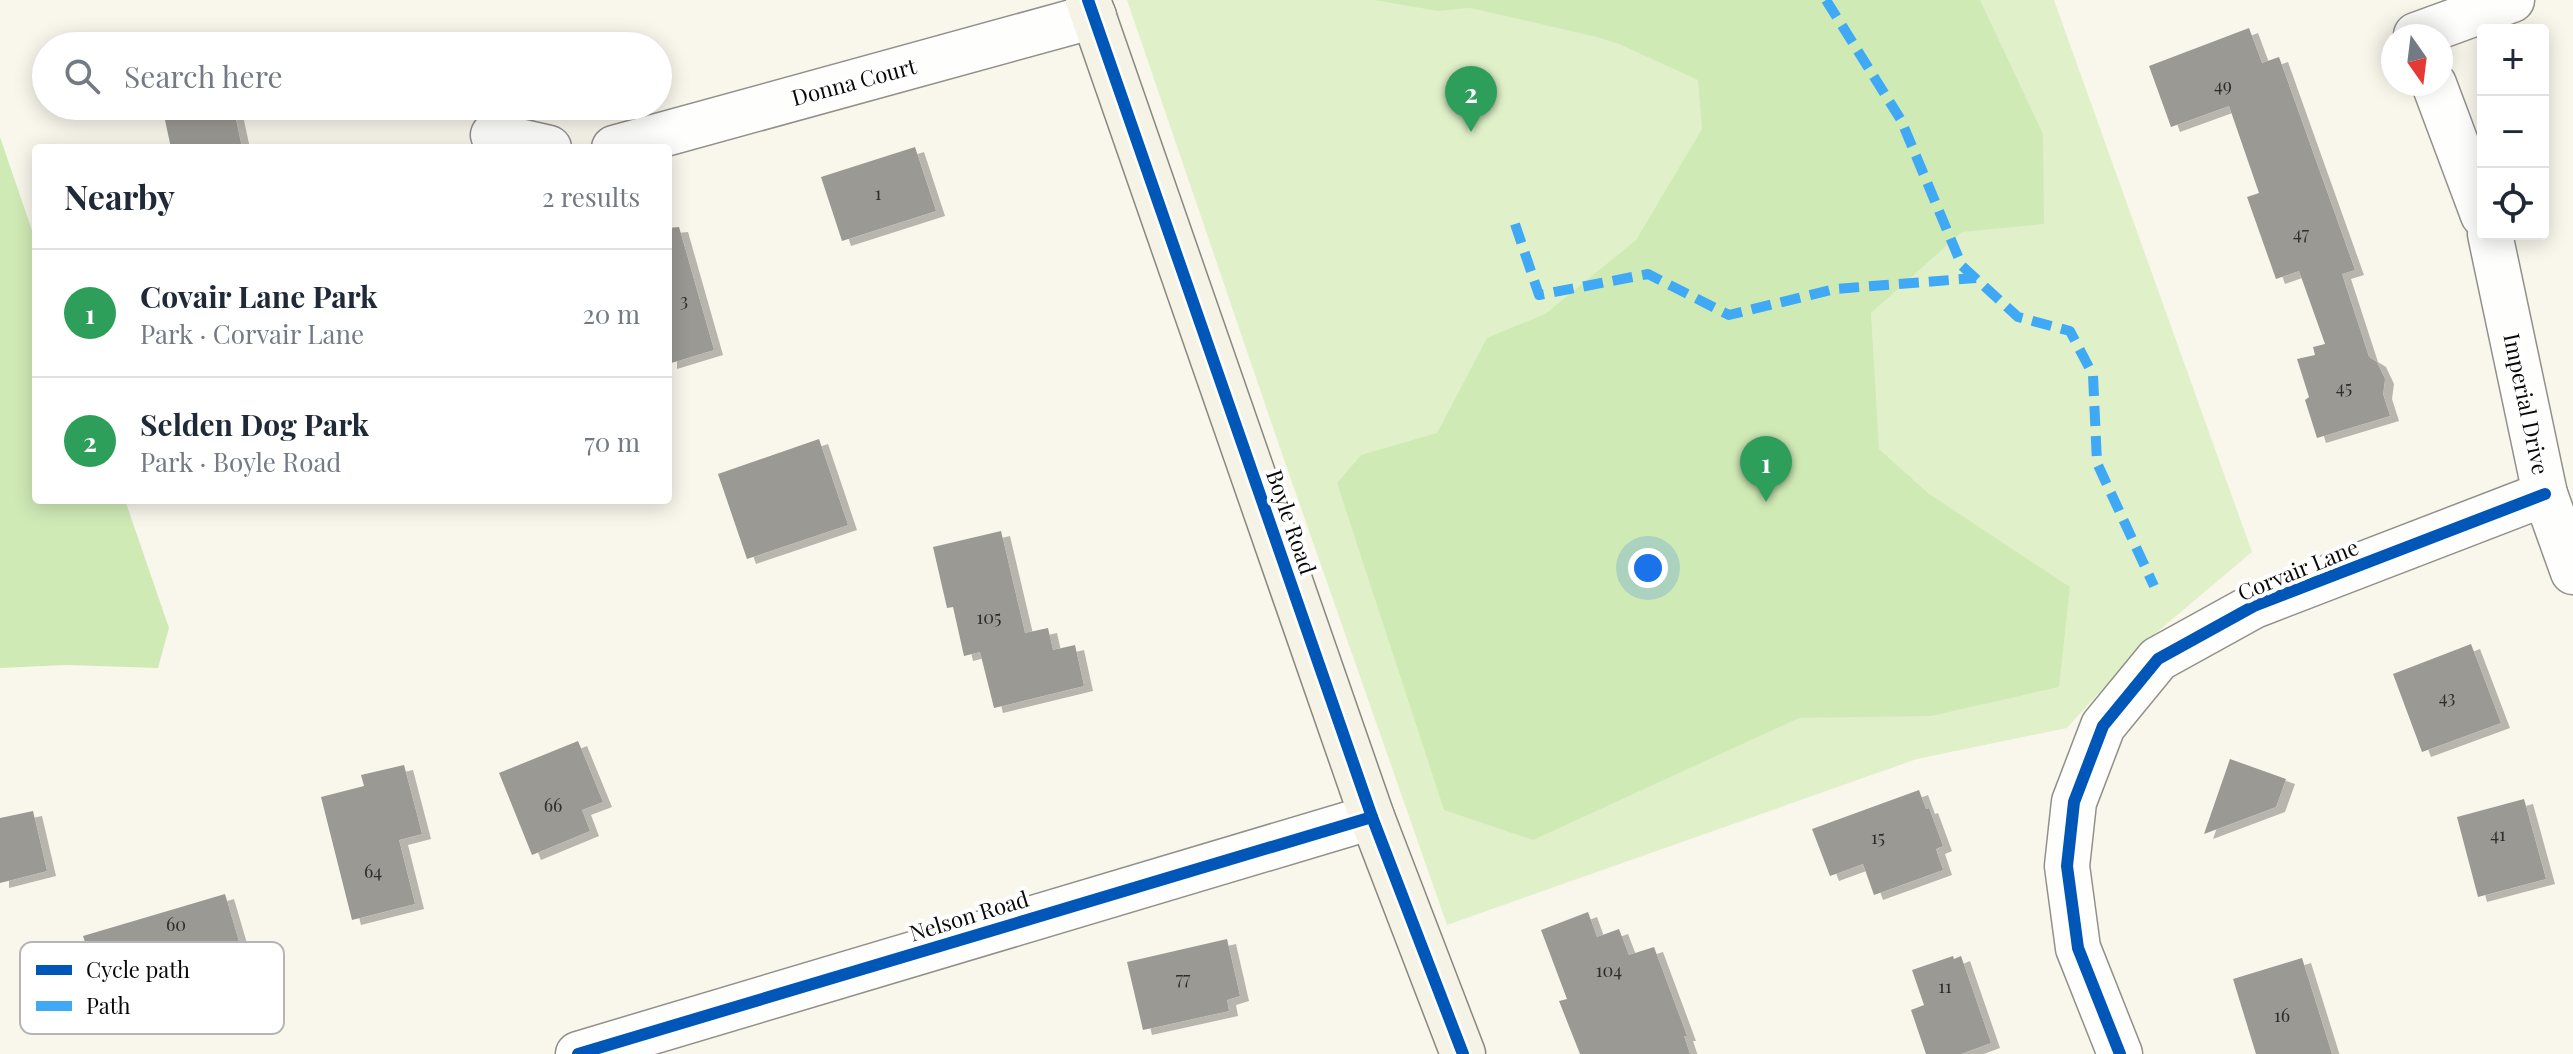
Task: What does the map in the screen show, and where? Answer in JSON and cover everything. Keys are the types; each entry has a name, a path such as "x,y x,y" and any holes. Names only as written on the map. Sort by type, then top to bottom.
{"street":[{"path":"2413,24 2512,0"},
{"name":"Donna Court","path":"628,144 1091,8"},
{"name":"Boyle Road","path":"1091,8 1372,817 1463,1054"},
{"path":"2438,96 2477,199"},
{"path":"493,135 532,144"},
{"name":"Imperial Drive","path":"2491,240 2545,494 2573,572"},
{"name":"Corvair Lane","path":"2120,1054 2078,948 2067,866 2074,802 2103,726 2158,659 2254,606 2545,494"},
{"name":"Nelson Road","path":"578,1054 1372,817"}],"green space":[{"path":"1127,0 2054,0 2252,552 2143,644 2067,728 1917,759 1447,925"},
{"path":"1374,0 1980,0 2043,134 2044,224 1962,232 1871,313 1879,449 1928,493 2070,587 2059,687 1931,716 1799,718 1533,840 1444,810 1337,483 1361,455 1437,433 1487,338 1545,314 1636,240 1702,129 1698,80 1597,37 1470,8 1438,11"},
{"path":"0,137 32,230 32,504 126,504 169,628 158,668 66,665 0,668"}],"building":[{"path":"2249,28 2262,63 2279,57 2355,270 2342,274 2369,357 2377,362 2385,379 2383,394 2390,416 2317,438 2297,359 2315,355 2313,347 2325,344 2299,271 2276,279 2247,197 2259,193 2229,106 2171,127 2149,66"},
{"path":"165,120 236,120 241,144 170,144"},
{"path":"915,147 936,211 842,241 821,177"},
{"path":"679,227 714,350 672,363 672,228"},
{"path":"819,439 848,525 747,559 718,474"},
{"path":"1001,531 1025,633 1048,628 1053,650 1075,645 1084,686 994,708 980,652 964,656 953,607 947,608 933,547"},
{"path":"2471,644 2501,723 2422,752 2393,674"},
{"path":"578,741 603,802 582,810 590,831 532,855 499,773"},
{"path":"2230,759 2286,779 2276,807 2204,834"},
{"path":"404,765 422,834 399,840 415,904 352,920 321,797 364,786 361,775"},
{"path":"1919,790 1943,846 1936,849 1943,870 1874,895 1863,864 1830,876 1812,829"},
{"path":"2524,799 2546,879 2478,897 2457,817"},
{"path":"33,811 47,871 0,883 0,818"},
{"path":"225,894 239,942 85,942 83,936"},
{"path":"1588,912 1597,937 1619,929 1629,955 1654,947 1687,1036 1684,1036 1690,1054 1580,1054 1559,1001 1567,999 1541,930"},
{"path":"1227,939 1240,996 1227,1000 1229,1011 1143,1030 1127,962"},
{"path":"1953,956 1954,959 1961,956 1991,1043 1961,1054 1926,1054 1911,1010 1924,1005 1912,970"},
{"path":"2302,958 2332,1054 2256,1054 2233,979"}],"marked path":[{"path":"1826,0 1901,120 1962,266 2018,317 2070,331 2093,375 2097,463 2154,586"},
{"path":"1515,224 1539,295 1648,274 1729,315 1835,289 1976,278"}],"cycle path":[{"path":"1088,0 1372,817 1463,1054"},
{"path":"2120,1054 2078,948 2067,866 2074,802 2103,726 2158,659 2254,606 2545,494"},
{"path":"578,1054 1372,817"}],"place":[{"name":"Selden Dog Park","path":"1471,132"},
{"name":"Covair Lane Park","path":"1766,502"}]}
